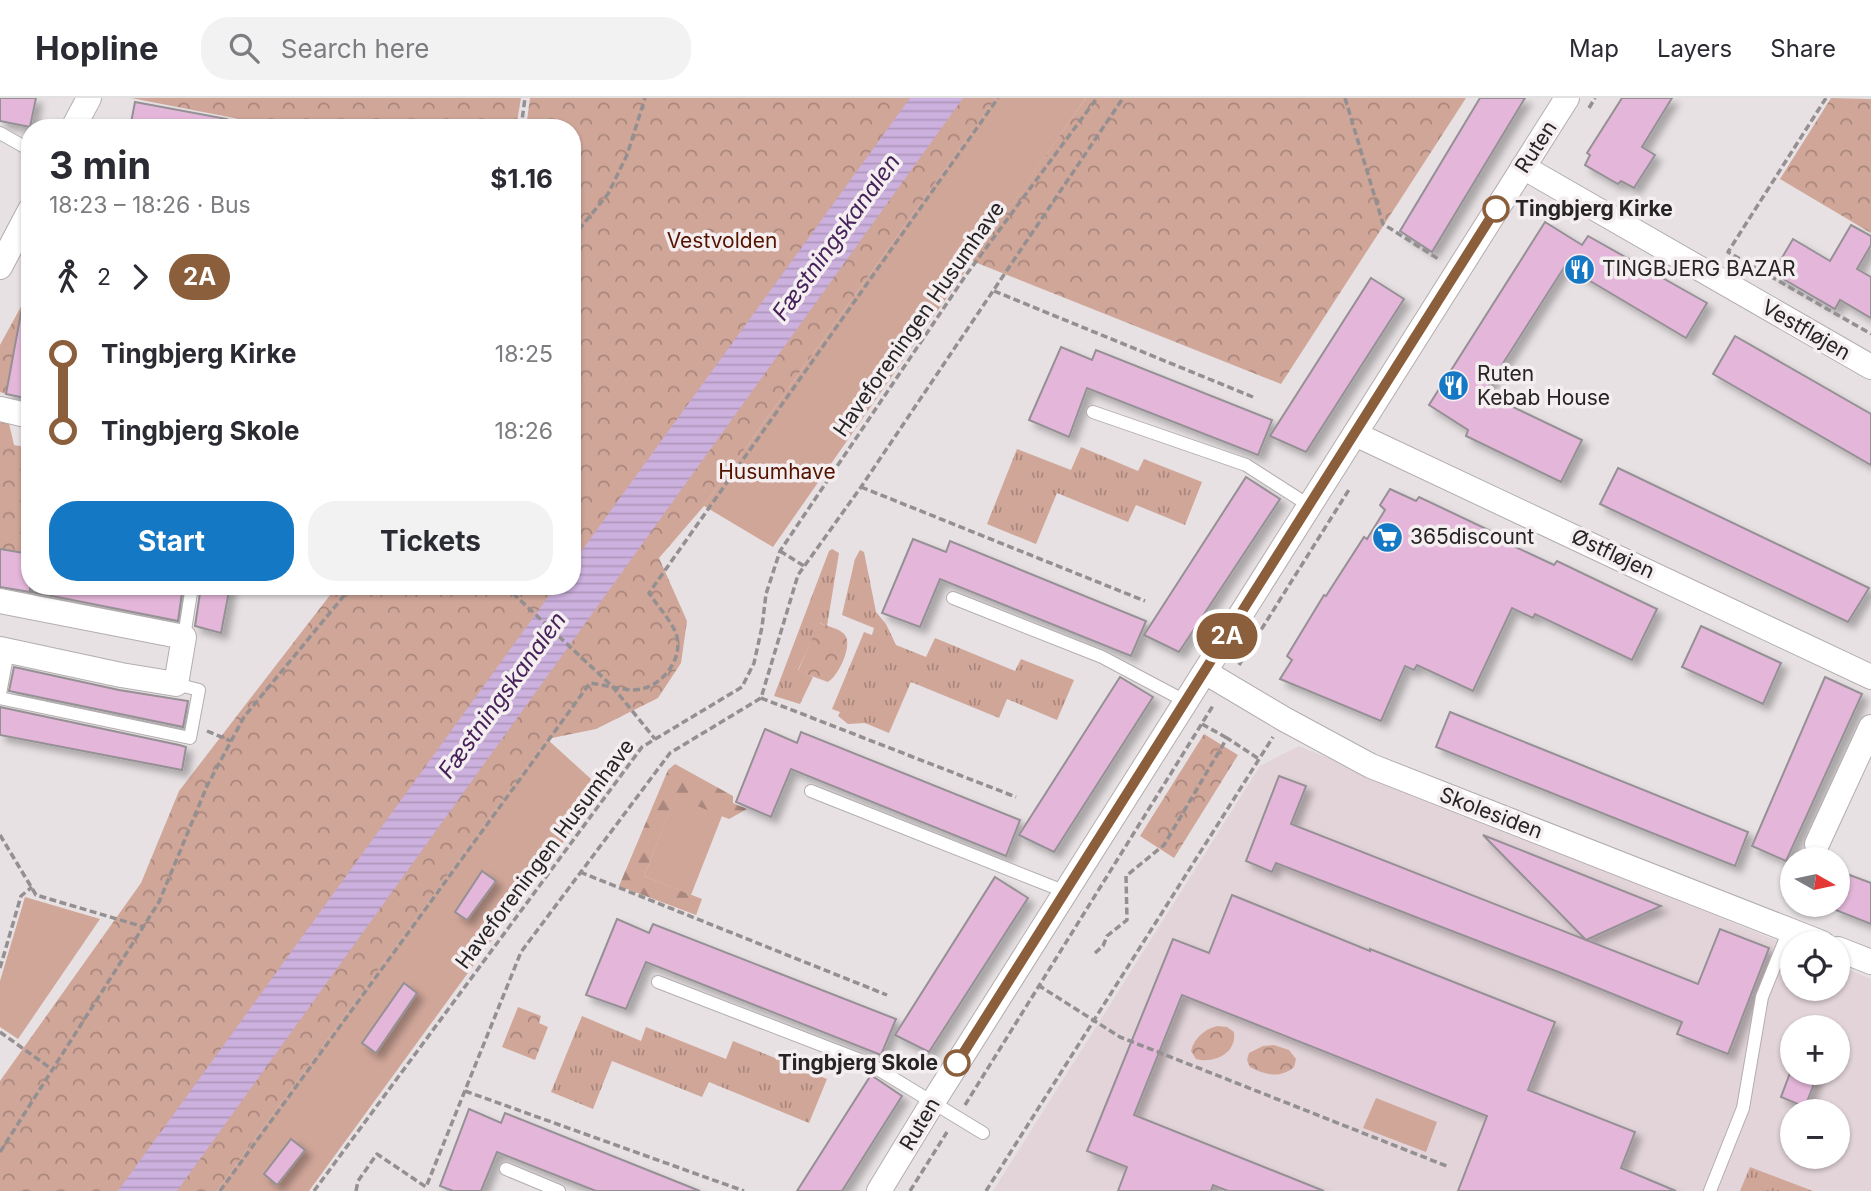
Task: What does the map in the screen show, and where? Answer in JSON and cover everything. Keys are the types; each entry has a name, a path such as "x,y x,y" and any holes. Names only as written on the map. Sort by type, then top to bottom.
{"street":[{"path":"78,119 89,98"},
{"name":"Ruten","path":"879,1191 1523,167 1576,106"},
{"name":"Vestfløjen","path":"1523,167 1871,367"},
{"path":"1,264 21,227"},
{"path":"0,408 21,414"},
{"name":"Østfløjen","path":"1355,433 1871,677"},
{"path":"0,600 184,637 176,684 4,650"},
{"name":"Skolesiden","path":"1205,672 1371,766 1789,930"},
{"path":"1816,844 1871,727"},
{"path":"1850,954 1871,962"}],"lane":[{"path":"0,133 21,144"},
{"path":"1093,412 1246,465 1310,506"},
{"path":"184,637 191,595"},
{"path":"953,598 1102,657 1185,701"},
{"path":"4,650 0,696 190,738 199,690 176,684"},
{"path":"811,791 1066,892"},
{"path":"1710,1191 1743,1108 1762,997 1789,930"},
{"path":"658,982 868,1063 983,1133"},
{"path":"506,1169 559,1191"}],"path":[{"path":"522,119 526,98"},
{"path":"581,227 608,194 627,156 645,98"},
{"path":"220,1191 590,683 635,690 652,685 665,675 675,660 678,644 675,630 649,593 998,98"},
{"name":"Haveforeningen Husumhave","path":"314,1191 642,747 742,687 754,663 766,594 780,551 966,275 1097,98"},
{"path":"426,1187 521,952 670,753 761,698 798,575 861,487 1123,98"},
{"path":"1345,98 1383,224 1457,270"},
{"path":"1576,106 1595,98"},
{"path":"1826,98 1728,252 1871,334"},
{"path":"994,291 1253,397"},
{"path":"910,1191 1355,481"},
{"path":"861,487 1145,600"},
{"path":"780,551 804,566"},
{"path":"0,1152 159,902 207,786 244,718 345,595"},
{"path":"514,595 612,686 655,739"},
{"path":"761,698 1016,797"},
{"path":"986,1191 1284,719"},
{"path":"1202,724 1259,758"},
{"path":"192,725 232,741"},
{"path":"1095,953 1103,946 1107,936 1126,920 1126,876 1164,845 1227,738"},
{"path":"0,835 36,895 144,927"},
{"path":"580,872 887,995"},
{"path":"0,968 21,895 32,887"},
{"path":"1016,971 1120,1037 1449,1167"},
{"path":"0,1032 53,1070"},
{"path":"465,1091 744,1191"},
{"path":"356,1191 358,1181 377,1154 431,1191"}],"shaded area":[{"path":"1299,746 1780,942 1780,1001 1850,1001 1850,970 1871,979 1871,1191 993,1191 1260,766"}],"green space":[{"path":"131,98 521,98 518,119 239,119"},
{"name":"Vestvolden","path":"530,98 996,98 704,506 659,558 687,621 681,663 658,698 596,729 547,739 217,1191 0,1191 0,1081 141,883 179,791 330,595 581,595 581,119 527,119"},
{"name":"Husumhave","path":"996,98 1086,98 773,547 704,506"},
{"path":"1086,98 1466,98 1281,384 972,261"},
{"path":"1831,98 1871,99 1871,233 1780,179"},
{"path":"21,306 21,341 16,340 6,394 0,392 0,345"},
{"path":"0,416 8,419 14,445 21,446 21,552 0,549"},
{"path":"1081,447 1138,471 1144,459 1202,482 1185,525 1136,505 1128,522 1057,493 1036,544 987,524 1017,449 1071,470"},
{"path":"832,549 839,553 827,626 820,623 798,670 813,677 800,704 774,696"},
{"path":"860,550 864,552 876,612 886,624 896,645 926,657 935,638 1015,671 1021,659 1074,680 1057,720 1007,699 999,718 911,682 889,733 865,723 848,724 838,716 840,712 832,709 864,632 872,635 874,628 842,615 855,559"},
{"path":"819,623 840,631 847,640 843,660 836,674 828,682 798,671"},
{"path":"1204,734 1238,755 1174,858 1140,836"},
{"path":"547,739 602,789 309,1191 217,1191"},
{"path":"675,764 733,796 733,803 747,809 729,819 675,798 644,876 702,899 696,915 619,886 668,770"},
{"path":"675,797 722,816 691,895 644,876"},
{"path":"25,897 100,919 18,1039 0,1027 0,981"},
{"path":"518,1007 541,1016 539,1023 548,1027 535,1060 502,1047"},
{"path":"582,1016 641,1041 646,1027 726,1059 733,1041 827,1079 809,1123 709,1082 702,1097 612,1061 593,1109 551,1092"},
{"path":"1217,1026 1227,1027 1234,1032 1232,1046 1217,1058 1196,1059 1191,1051 1197,1038"},
{"path":"1274,1045 1289,1050 1296,1059 1294,1067 1283,1073 1272,1074 1250,1067 1247,1060 1249,1053 1263,1046"},
{"path":"1376,1098 1437,1122 1426,1152 1363,1128"},
{"path":"1750,1167 1813,1191 1740,1191"}],"water":[{"name":"Fæstningskanalen","path":"910,98 963,98 177,1191 118,1191 549,595 581,595 581,552"}],"building":[{"path":"0,98 36,98 32,119 21,119 21,125 0,121"},
{"path":"1480,98 1525,98 1432,252 1400,231"},
{"path":"1622,98 1672,98 1642,147 1655,155 1634,188 1621,181 1618,184 1585,165 1590,155 1587,153"},
{"path":"135,102 227,119 132,119"},
{"path":"1545,222 1582,245 1588,236 1707,303 1686,338 1565,266 1484,393 1582,440 1561,482 1466,436 1468,430 1429,405"},
{"path":"1851,225 1871,236 1871,245 1857,269 1871,277 1871,318 1840,300 1835,309 1773,273 1793,239 1830,261"},
{"path":"1371,278 1404,299 1306,452 1270,436"},
{"path":"21,313 21,397 6,394"},
{"path":"1735,336 1871,414 1871,465 1713,374"},
{"path":"1061,347 1092,360 1096,350 1272,420 1258,455 1087,388 1069,437 1029,420"},
{"path":"1618,468 1869,588 1848,622 1600,504"},
{"path":"1246,477 1280,499 1179,652 1144,635"},
{"path":"1390,489 1416,501 1419,497 1495,533 1494,537 1554,565 1557,561 1657,609 1632,660 1535,614 1533,618 1512,608 1473,691 1417,665 1414,670 1405,666 1381,721 1280,679 1292,660 1287,656 1324,595 1326,596 1364,537 1367,539 1385,510 1380,505"},
{"path":"913,539 946,552 950,541 1146,621 1131,656 940,579 920,627 882,613"},
{"path":"0,549 21,552 21,590 0,587"},
{"path":"47,595 182,595 178,621"},
{"path":"200,595 228,595 221,633 195,626"},
{"path":"1701,626 1781,663 1763,704 1682,667"},
{"path":"14,667 119,690 188,701 183,727 9,691"},
{"path":"1120,677 1153,697 1054,852 1019,835"},
{"path":"1825,677 1862,694 1792,847 1780,847 1780,858 1752,846"},
{"path":"0,707 186,747 182,770 0,735"},
{"path":"1450,712 1748,832 1735,866 1436,747"},
{"path":"765,729 797,743 801,732 1020,820 1006,856 791,769 771,817 736,802"},
{"path":"1279,776 1306,786 1291,824 1698,984 1720,929 1769,948 1728,1054 1677,1034 1682,1022 1561,973 1276,863 1272,872 1246,861"},
{"path":"1483,835 1661,906 1586,940"},
{"path":"482,871 496,881 467,920 455,912"},
{"path":"1850,875 1871,883 1871,924 1850,916"},
{"path":"995,877 1028,898 929,1052 895,1035"},
{"path":"1232,895 1555,1022 1528,1090 1635,1132 1621,1168 1676,1191 1458,1191 1487,1116 1182,995 1134,1115 1324,1191 1228,1191 1213,1185 1211,1191 1118,1191 1127,1167 1087,1151 1173,939 1209,953"},
{"path":"617,919 649,933 653,924 896,1019 881,1055 646,962 626,1009 586,995"},
{"path":"404,983 417,993 376,1053 362,1043"},
{"path":"871,1075 902,1096 842,1191 797,1191"},
{"path":"1786,1085 1813,1085 1808,1099 1781,1097"},
{"path":"469,1109 501,1123 505,1113 700,1191 596,1191 497,1152 481,1191 453,1191 440,1186"},
{"path":"291,1139 305,1150 277,1185 264,1174"}],"bus line":[{"name":"2A","path":"957,1063 1496,209"}],"place":[{"name":"Tingbjerg Kirke","path":"1496,209"},
{"name":"TINGBJERG BAZAR","path":"1579,269"},
{"name":"Ruten Kebab House","path":"1454,386"},
{"name":"365discount","path":"1387,537"},
{"name":"Tingbjerg Skole","path":"957,1063"}]}
